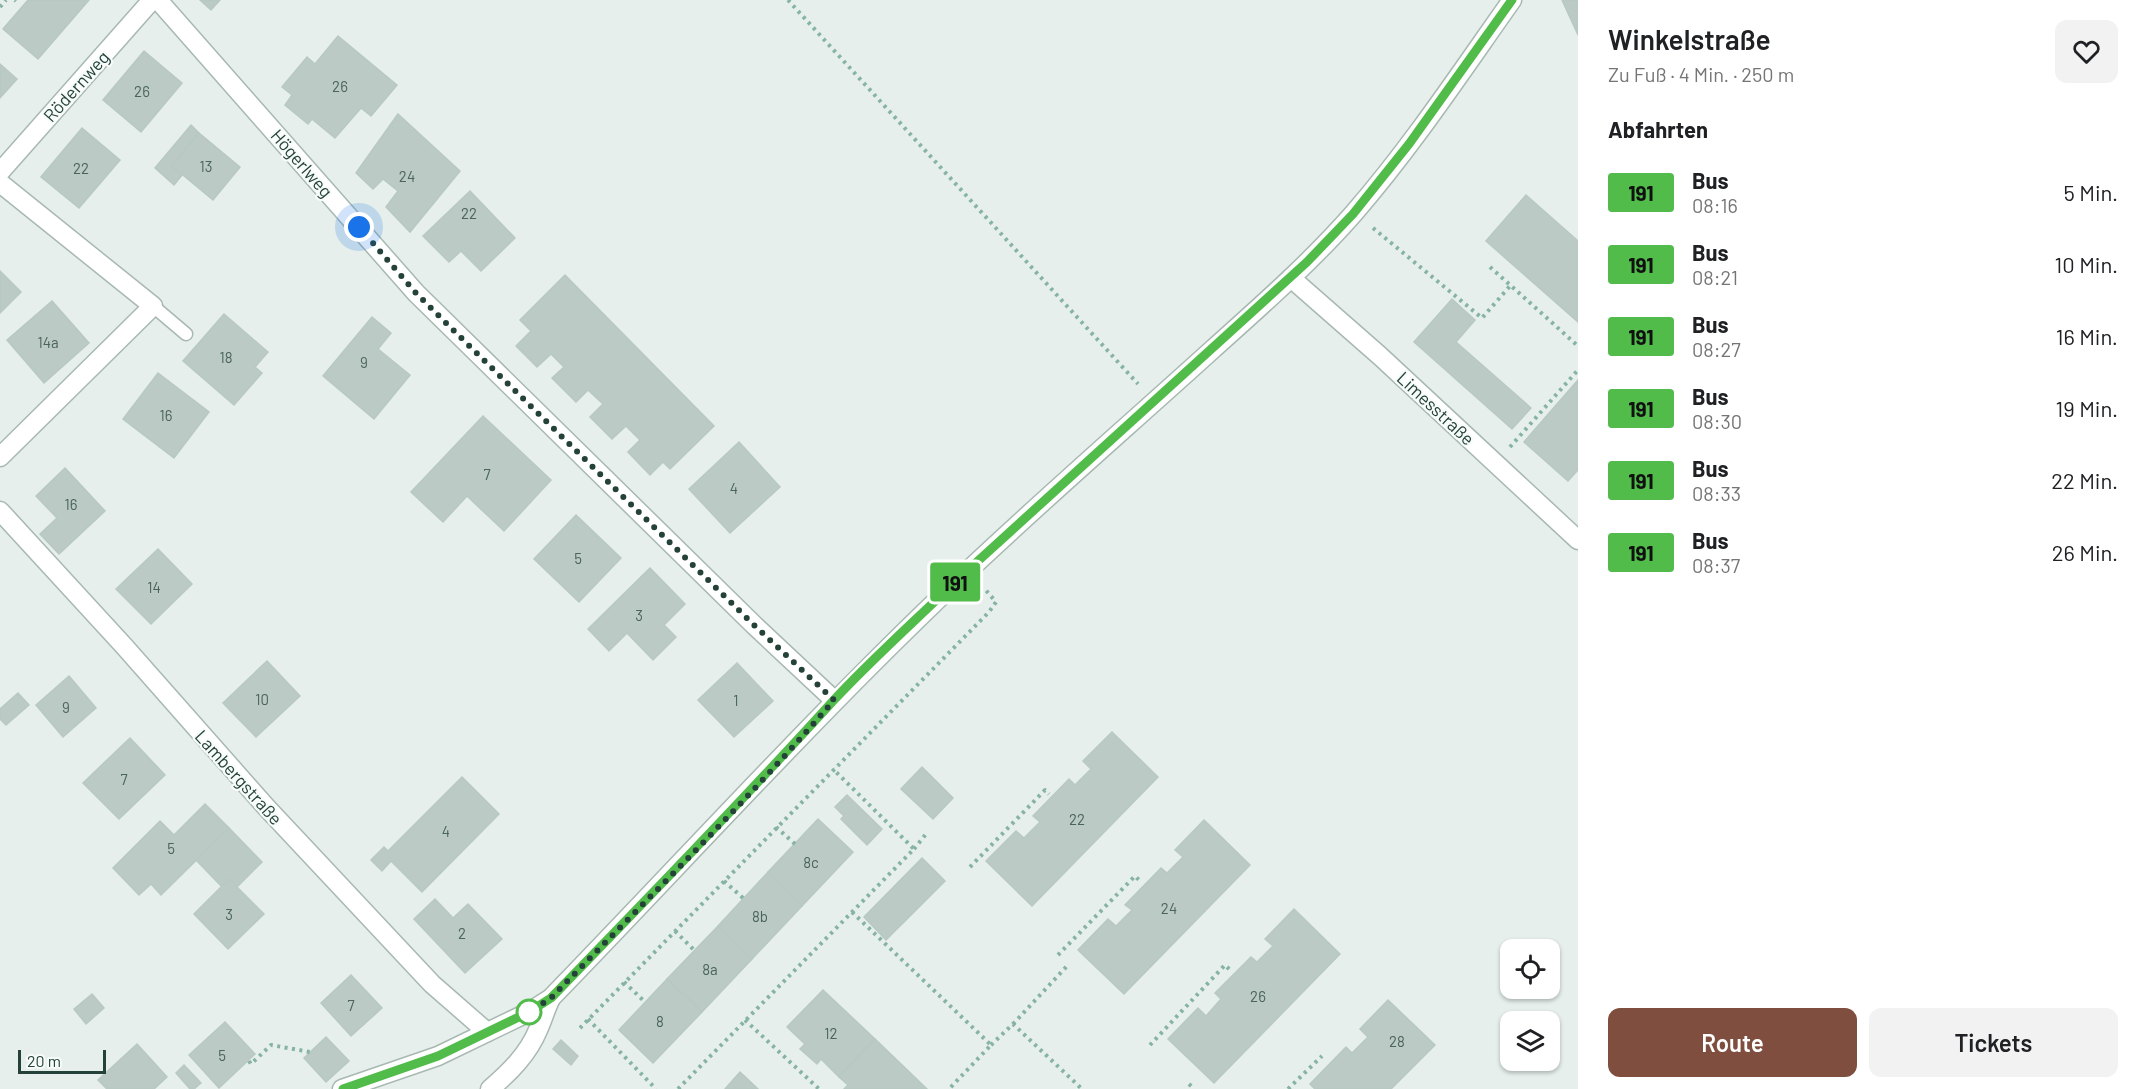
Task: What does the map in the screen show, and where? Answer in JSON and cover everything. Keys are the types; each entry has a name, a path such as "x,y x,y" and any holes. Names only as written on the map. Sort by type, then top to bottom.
{"street":[{"name":"Rödernweg","path":"0,172 152,0"},
{"name":"Högerlweg","path":"158,0 416,293 746,618 834,700"},
{"path":"342,1089 438,1056 529,1012 551,998 812,726 834,700 957,580 1291,278 1353,214 1409,144 1512,0"},
{"path":"0,183 153,306 0,457"},
{"name":"Limesstraße","path":"1291,278 1380,356 1578,540"},
{"name":"Lambergstraße","path":"0,512 124,646 267,808 432,984 488,1032"},
{"path":"490,1089 524,1056 551,998"}],"lane":[{"path":"153,306 186,334"}],"path":[{"path":"0,7 6,0"},
{"path":"788,0 1155,402"},
{"path":"1373,228 1482,318 1510,286"},
{"path":"1490,267 1578,346"},
{"path":"1495,463 1578,370"},
{"path":"579,1028 989,612 996,602 978,582"},
{"path":"833,769 914,849"},
{"path":"970,867 1045,790 1049,794"},
{"path":"776,827 795,844"},
{"path":"678,1089 914,849 926,834"},
{"path":"1058,955 1135,876 1140,881"},
{"path":"724,880 743,898"},
{"path":"852,912 991,1045"},
{"path":"675,931 694,950"},
{"path":"949,1089 1068,965"},
{"path":"1150,1045 1225,965 1230,970"},
{"path":"624,982 645,1002"},
{"path":"588,1019 656,1089"},
{"path":"745,1020 819,1089"},
{"path":"1013,1024 1082,1089"},
{"path":"249,1061 251,1064 271,1045 310,1052"},
{"path":"1288,1089 1322,1056"},
{"path":"1189,1084 1194,1089"}],"building":[{"path":"28,0 89,0 38,59 3,29"},
{"path":"200,0 220,0 211,10"},
{"path":"1562,0 1578,0 1578,35"},
{"path":"338,36 397,85 371,116 361,108 335,138 312,119 308,124 285,105 292,95 282,87 307,57 315,64"},
{"path":"144,51 182,83 141,132 103,100"},
{"path":"0,64 17,79 0,98"},
{"path":"398,114 460,171 410,232 386,207 398,191 383,179 373,189 356,173"},
{"path":"191,125 199,133 172,166 182,175 174,185 155,168"},
{"path":"82,128 120,160 79,208 41,177"},
{"path":"199,133 240,167 213,200 172,166"},
{"path":"470,191 515,238 481,271 461,251 449,262 423,236"},
{"path":"1526,195 1578,241 1578,322 1486,241"},
{"path":"0,271 21,292 0,313"},
{"path":"565,275 714,426 670,469 663,462 650,475 628,452 640,440 626,426 612,439 590,417 603,404 588,390 576,402 552,378 564,367 551,354 537,367 516,346 531,331 520,320"},
{"path":"1452,299 1475,320 1456,342 1531,408 1512,429 1414,342"},
{"path":"52,301 89,343 44,383 7,340"},
{"path":"224,314 268,352 255,367 262,373 234,405 183,361"},
{"path":"372,317 391,333 378,349 410,375 374,419 323,376"},
{"path":"158,373 209,412 174,458 123,419"},
{"path":"1578,380 1578,470 1568,481 1524,442"},
{"path":"483,416 551,480 504,531 467,496 443,522 411,492"},
{"path":"739,442 780,487 730,533 689,489"},
{"path":"65,468 105,511 59,554 40,534 57,518 36,496"},
{"path":"576,515 621,558 579,602 534,559"},
{"path":"158,549 192,584 151,624 116,589"},
{"path":"650,568 685,604 664,625 676,637 653,660 627,633 609,651 588,629"},
{"path":"267,661 300,696 256,737 223,703"},
{"path":"737,663 773,701 734,737 698,700"},
{"path":"69,676 96,708 63,737 36,705"},
{"path":"18,693 29,705 6,725 0,719 0,709"},
{"path":"1112,732 1158,777 1032,906 986,861 1016,831 1024,838 1040,822 1033,816 1069,779 1075,785 1091,769 1083,761"},
{"path":"130,738 165,775 119,819 83,783"},
{"path":"922,767 953,798 933,819 901,789"},
{"path":"462,777 499,814 422,892 391,861 382,871 371,860 384,847 388,851"},
{"path":"847,795 882,829 867,845 841,819 844,816 835,807"},
{"path":"205,804 229,828 161,895 151,884 139,895 113,868 160,821 174,835"},
{"path":"818,819 853,852 802,906 768,872"},
{"path":"1204,820 1250,865 1124,994 1078,950 1108,919 1116,926 1132,910 1125,905 1161,868 1167,873 1183,857 1175,850"},
{"path":"229,828 262,862 237,887 229,879 222,887 196,860"},
{"path":"922,858 945,881 886,940 864,917"},
{"path":"768,872 802,906 752,959 718,926"},
{"path":"229,879 264,914 228,949 194,914"},
{"path":"435,899 453,918 468,904 502,939 465,973 414,919"},
{"path":"1294,909 1340,954 1214,1083 1168,1039 1198,1008 1206,1016 1221,999 1215,993 1251,957 1257,962 1273,946 1265,939"},
{"path":"718,926 752,959 702,1012 667,979"},
{"path":"351,975 382,1008 351,1036 321,1003"},
{"path":"667,979 702,1012 653,1063 619,1030"},
{"path":"823,990 875,1039 839,1077 821,1059 817,1064 800,1049 805,1044 787,1027"},
{"path":"92,994 104,1008 86,1024 74,1009"},
{"path":"1388,1000 1435,1045 1391,1089 1315,1089 1310,1084 1346,1047 1352,1053 1368,1037 1360,1029"},
{"path":"225,1022 255,1054 219,1088 189,1055"},
{"path":"326,1037 349,1061 326,1082 304,1058"},
{"path":"875,1039 927,1089 844,1089 848,1085 839,1077"},
{"path":"561,1040 578,1056 571,1065 553,1049"},
{"path":"137,1044 167,1077 154,1089 107,1089 98,1080"},
{"path":"184,1065 201,1083 194,1089 190,1089 176,1073"},
{"path":"740,1072 758,1089 725,1089"}],"bus line":[{"name":"191","path":"343,1089 438,1056 529,1012 551,998 812,726 834,700 957,580 1307,262 1353,214 1409,144 1512,0"}],"route":[{"path":"359,227 416,293 445,322 755,626 834,700 812,726 551,998 529,1012"}]}
